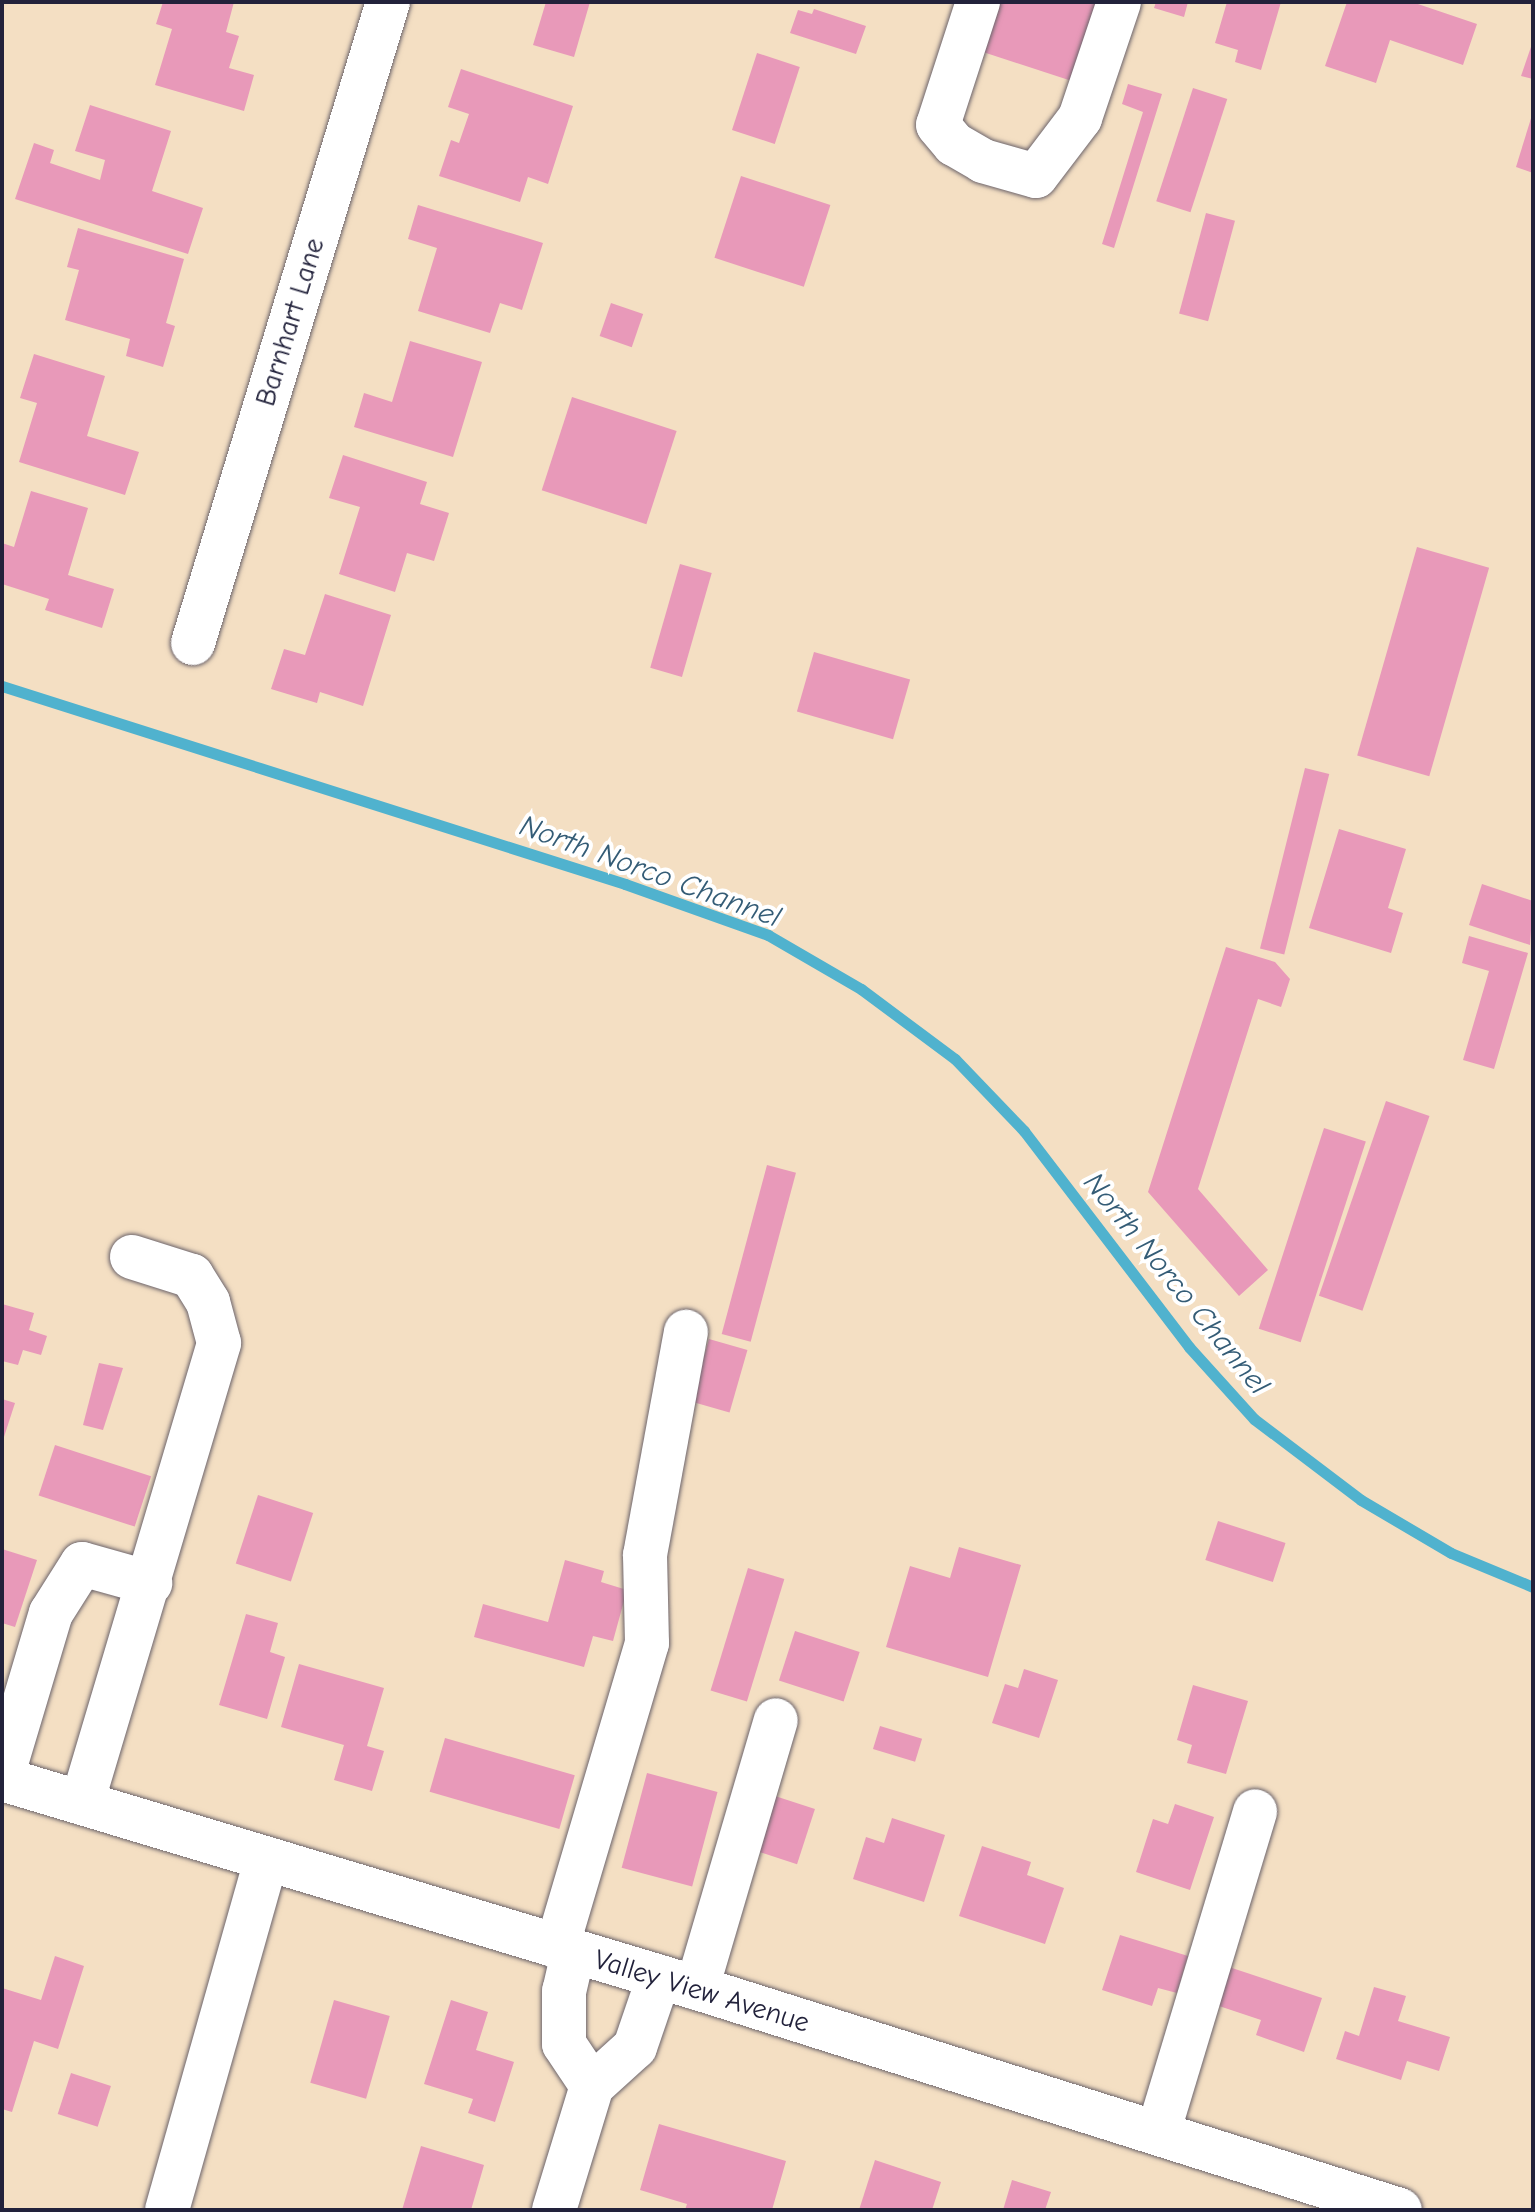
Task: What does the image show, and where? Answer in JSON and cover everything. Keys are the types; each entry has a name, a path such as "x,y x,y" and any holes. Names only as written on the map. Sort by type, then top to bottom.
{"street":[{"name":"Barnhart Lane","path":"193,643 388,2"},
{"path":"978,2 938,125 954,144 983,161 1036,176 1080,118 1119,2"},
{"path":"82,1803 219,1343 208,1302 192,1276 132,1257"},
{"path":"592,2086 564,2044 565,1950 647,1643 645,1555 686,1332"},
{"path":"2,1778 51,1613 82,1564 150,1583"},
{"path":"554,2210 592,2086 635,2047 678,1983 776,1720"},
{"name":"Valley View Avenue","path":"2,1778 678,1983 1400,2210"},
{"path":"1158,2133 1255,1811"},
{"path":"167,2210 266,1859"}],"building":[{"path":"163,2 234,2 226,32 239,36 229,68 254,75 244,111 155,85 172,29 156,24"},
{"path":"546,2 590,2 574,57 533,45"},
{"path":"999,2 1111,2 1084,85 983,52"},
{"path":"1156,2 1188,2 1184,17 1154,8"},
{"path":"1227,2 1281,2 1261,70 1235,62 1238,50 1215,43"},
{"path":"1347,2 1412,2 1477,24 1463,65 1390,40 1376,83 1325,66"},
{"path":"814,9 866,26 856,54 790,33 798,10 812,14"},
{"path":"1533,41 1533,79 1521,76"},
{"path":"757,53 800,67 775,144 732,130"},
{"path":"461,69 573,106 548,184 528,177 520,202 439,176 451,140 459,143 469,114 448,107"},
{"path":"1128,84 1162,94 1114,248 1102,244 1143,112 1122,104"},
{"path":"1193,88 1227,99 1190,212 1156,201"},
{"path":"90,105 171,131 152,191 203,208 188,254 15,199 34,143 54,150 50,163 100,180 105,160 75,151"},
{"path":"1533,115 1533,173 1516,167"},
{"path":"741,176 830,205 804,287 714,258"},
{"path":"418,205 543,243 522,310 500,303 490,333 418,311 437,248 408,239"},
{"path":"1206,213 1235,221 1208,321 1179,313"},
{"path":"78,228 184,259 166,323 175,326 163,367 126,356 130,339 65,320 79,270 67,267"},
{"path":"611,303 643,314 632,347 600,336"},
{"path":"410,341 482,362 453,457 354,427 364,393 392,402"},
{"path":"34,354 105,376 87,436 139,452 125,495 19,462 37,403 20,398"},
{"path":"572,397 677,431 646,524 542,490"},
{"path":"343,455 427,482 420,504 449,513 434,561 407,553 395,592 339,574 360,507 329,498"},
{"path":"31,491 88,508 68,575 114,589 102,628 45,610 49,599 2,584 2,543 14,547"},
{"path":"1417,547 1489,568 1429,776 1357,756"},
{"path":"680,564 712,573 682,677 650,668"},
{"path":"325,594 391,615 363,706 320,692 317,703 271,689 284,649 305,655"},
{"path":"814,652 910,680 893,739 797,712"},
{"path":"1305,768 1329,774 1284,955 1260,948"},
{"path":"1339,829 1406,849 1388,908 1403,913 1391,953 1309,928"},
{"path":"1482,884 1533,901 1530,945 1469,925"},
{"path":"1469,936 1528,953 1494,1069 1463,1060 1489,971 1462,963"},
{"path":"1226,947 1275,962 1290,979 1281,1007 1258,999 1198,1189 1268,1270 1239,1296 1148,1192"},
{"path":"1386,1101 1429,1116 1362,1311 1319,1296"},
{"path":"1324,1128 1366,1142 1301,1342 1259,1329"},
{"path":"767,1165 796,1173 751,1342 722,1334"},
{"path":"2,1304 34,1313 29,1330 47,1336 41,1355 23,1350 18,1365 2,1361"},
{"path":"709,1339 747,1350 730,1413 691,1401"},
{"path":"99,1363 123,1368 103,1430 83,1425"},
{"path":"2,1399 15,1403 3,1440 2,1440"},
{"path":"55,1445 151,1476 135,1527 39,1495"},
{"path":"258,1495 313,1513 291,1581 236,1563"},
{"path":"1218,1521 1286,1543 1273,1582 1205,1560"},
{"path":"959,1547 1021,1565 988,1677 886,1647 910,1566 950,1578"},
{"path":"2,1549 37,1560 15,1627 2,1623"},
{"path":"565,1560 604,1571 601,1582 627,1590 613,1641 593,1636 584,1667 474,1637 483,1604 548,1622"},
{"path":"748,1568 784,1579 747,1702 711,1690"},
{"path":"246,1614 278,1623 270,1652 285,1657 267,1719 219,1705"},
{"path":"795,1631 860,1652 844,1701 779,1680"},
{"path":"299,1664 384,1688 367,1746 384,1751 372,1791 334,1780 344,1745 281,1727"},
{"path":"1024,1669 1058,1680 1039,1738 992,1723 1005,1684 1018,1688"},
{"path":"1193,1685 1248,1701 1226,1774 1187,1763 1192,1745 1177,1740"},
{"path":"880,1726 922,1739 915,1762 873,1749"},
{"path":"445,1738 575,1775 559,1829 430,1792"},
{"path":"647,1773 718,1792 692,1887 622,1868"},
{"path":"775,1796 815,1809 797,1864 757,1851"},
{"path":"1175,1804 1214,1817 1190,1890 1136,1872 1153,1819 1168,1824"},
{"path":"892,1818 945,1835 924,1902 853,1879 866,1837 884,1843"},
{"path":"982,1846 1031,1862 1027,1875 1064,1888 1045,1944 959,1916"},
{"path":"1120,1935 1188,1956 1177,1993 1158,1988 1152,2006 1102,1990"},
{"path":"55,1956 84,1966 58,2049 34,2041 12,2112 2,2109 2,1988 41,2000"},
{"path":"1223,1965 1322,1998 1304,2052 1256,2035 1261,2020 1210,2003"},
{"path":"1374,1987 1406,1996 1398,2021 1450,2037 1439,2071 1407,2061 1401,2080 1336,2059 1345,2031 1359,2036"},
{"path":"334,2000 390,2016 366,2099 310,2083"},
{"path":"451,2000 488,2012 476,2050 514,2062 495,2122 468,2113 473,2099 424,2084"},
{"path":"71,2073 111,2086 98,2127 58,2114"},
{"path":"659,2124 786,2161 772,2210 685,2210 687,2204 640,2190"},
{"path":"421,2146 484,2165 471,2210 402,2210"},
{"path":"875,2160 941,2182 932,2210 859,2210"},
{"path":"1012,2180 1051,2192 1045,2210 1003,2210"}],"waterway":[{"name":"North Norco Channel","path":"2,686 625,884 768,935 861,989 955,1059 1024,1131 1189,1347 1254,1419 1361,1500 1451,1553 1533,1587"}]}
